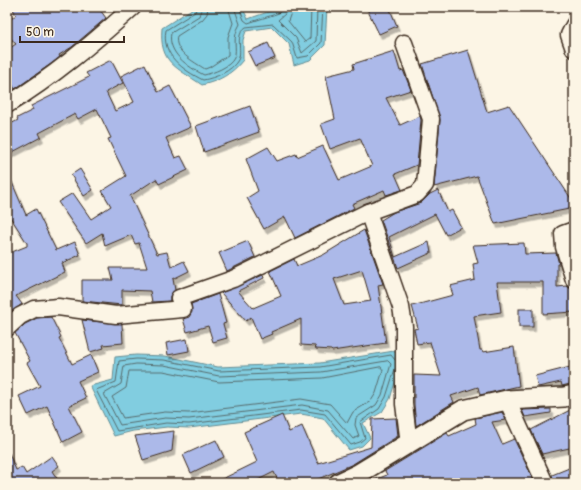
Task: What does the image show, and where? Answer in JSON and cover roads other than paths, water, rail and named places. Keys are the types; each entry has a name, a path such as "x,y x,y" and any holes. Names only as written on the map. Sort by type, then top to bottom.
{"street":[{"path":"7,104 34,88 94,43 133,7"},
{"path":"574,25 569,35 574,49"},
{"path":"7,328 20,316 34,309 58,307 116,315 183,309 179,298 233,279 368,212 416,194 425,185 431,119 404,43"},
{"path":"368,212 402,307 404,326 404,404 409,444"},
{"path":"574,230 563,234 564,247 574,280"},
{"path":"339,483 359,479 409,444 463,410 507,400 564,397 574,395"},
{"path":"507,400 545,483"}],"water":[{"path":"195,7 242,7 248,19 282,7 327,7 325,45 310,60 294,65 289,44 272,27 246,31 243,40 243,60 225,76 202,85 171,63 166,57 162,40 162,28"},
{"path":"394,351 401,362 390,399 382,412 363,423 370,438 362,446 349,450 323,418 301,414 189,428 167,427 133,431 114,436 90,386 113,380 115,357 136,355 165,356 218,367 320,363"}]}
